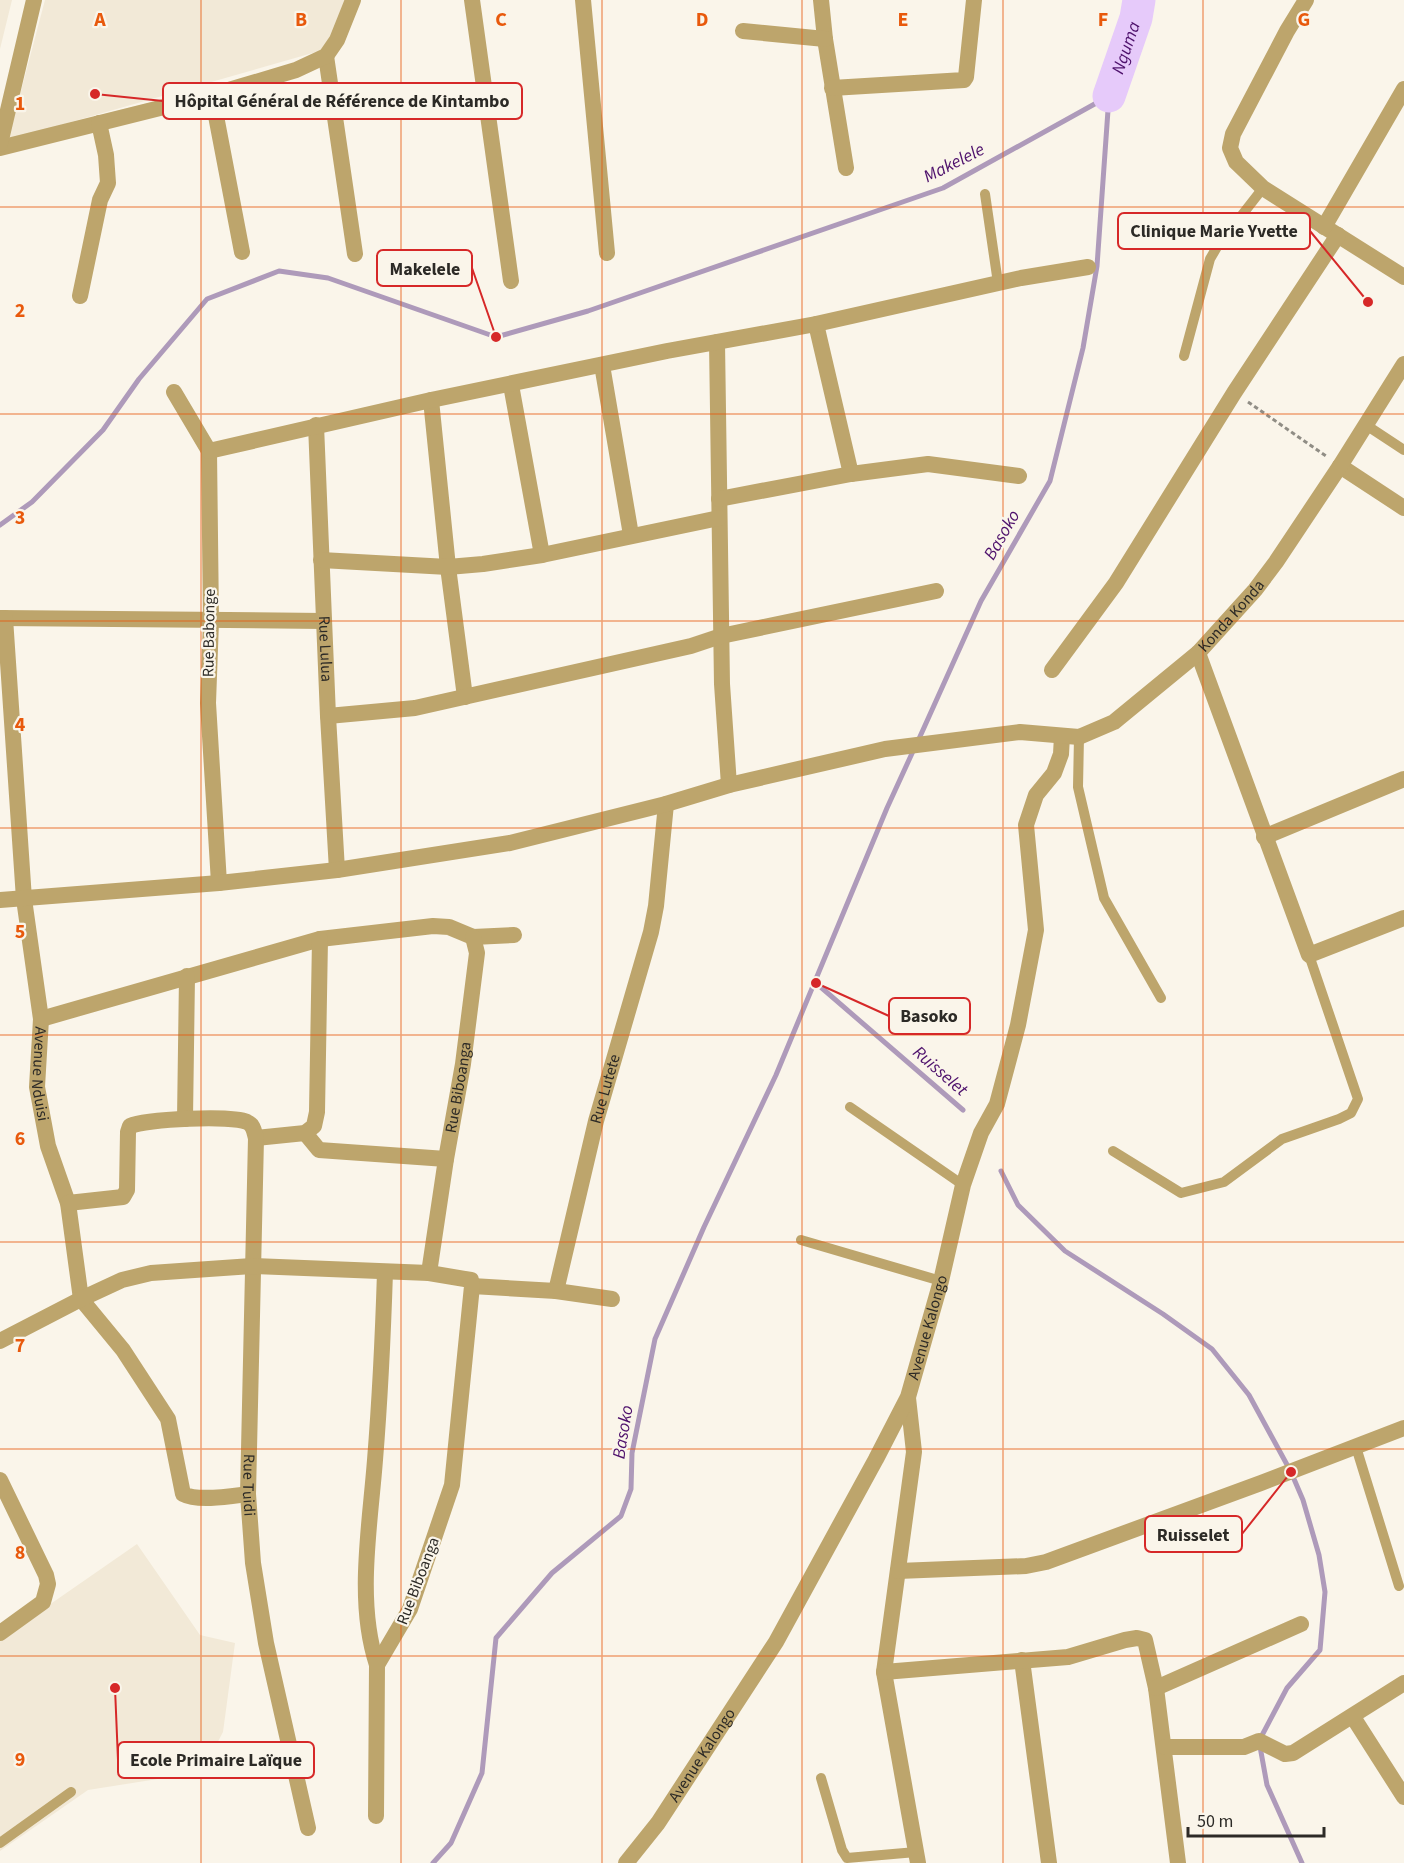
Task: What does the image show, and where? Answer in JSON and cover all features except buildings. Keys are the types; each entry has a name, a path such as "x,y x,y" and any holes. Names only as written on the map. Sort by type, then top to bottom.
{"street":[{"path":"34,0 0,146 212,95 296,70 326,56 337,40 353,0"},
{"path":"472,0 511,281"},
{"path":"583,0 607,253"},
{"path":"821,0 832,88 846,168"},
{"path":"832,88 964,80 974,0"},
{"path":"1306,0 1233,135 1230,148 1236,162 1263,188 1404,277"},
{"path":"743,31 825,39"},
{"path":"326,56 355,254"},
{"path":"1052,670 1116,583 1234,393 1331,231 1404,89"},
{"path":"212,95 242,252"},
{"path":"80,296 100,200 108,183 106,155 99,123"},
{"path":"174,392 209,451 257,442 316,425 431,400 816,324 998,284 1088,267"},
{"path":"816,324 851,474"},
{"path":"717,342 721,636 729,785"},
{"name":"Konda Konda","path":"0,900 219,884 337,870 510,843 666,804 729,785 885,749 1020,732 1079,737 1114,722 1198,653 1255,590 1340,466 1404,364"},
{"path":"603,365 631,536"},
{"path":"511,384 542,555"},
{"path":"431,400 448,567 465,697"},
{"name":"Rue Lulua","path":"316,425 337,870"},
{"name":"Rue Babonge","path":"209,451 211,621 208,703 219,884"},
{"path":"719,499 851,474 928,464 1019,476"},
{"path":"1340,466 1404,508"},
{"path":"321,560 448,567 542,555 719,518"},
{"path":"328,716 399,710 465,697 691,646 721,636 936,591"},
{"path":"2,618 324,621"},
{"name":"Avenue Nduisi","path":"2,618 24,899 40,1019 37,1087 48,1146 68,1203 81,1299"},
{"path":"1198,653 1309,955 1404,918"},
{"name":"Avenue Kalongo","path":"626,1863 658,1823 776,1642 908,1397 941,1281 963,1185 981,1133 997,1104 1018,1025 1036,930 1026,825 1036,795 1054,772 1061,754 1062,736"},
{"path":"1264,837 1404,779"},
{"name":"Rue Lutete","path":"556,1291 596,1121 651,932 656,906 666,804"},
{"path":"40,1019 320,939 433,926 449,927 473,937 514,935"},
{"name":"Rue Biboanga","path":"429,1273 469,1020 477,953 473,937"},
{"path":"68,1203 123,1197 127,1190 128,1132 130,1126 138,1122 235,1119 247,1122 254,1128 256,1138 305,1133 314,1126 317,1112 320,939"},
{"path":"185,1119 187,976"},
{"path":"305,1133 319,1150 446,1159"},
{"name":"Rue Tuidi","path":"256,1138 248,1494 252,1563 266,1643 309,1827"},
{"path":"0,1341 81,1299 136,1276 252,1266 429,1273 472,1283 612,1299"},
{"name":"Rue Biboanga","path":"377,1665 371,1646 366,1585 380,1401 386,1272"},
{"name":"Rue Biboanga","path":"377,1665 404,1623 410,1609 452,1485 472,1283"},
{"path":"81,1299 123,1350 168,1419 183,1494 188,1497 248,1494"},
{"path":"908,1397 914,1452 884,1672 917,1857"},
{"path":"898,1571 1026,1566 1046,1562 1404,1428"},
{"path":"0,1480 42,1563 48,1584 43,1602 0,1633"},
{"path":"1156,1688 1301,1624"},
{"path":"884,1672 1068,1657 1137,1638 1145,1640 1156,1688 1178,1863"},
{"path":"1023,1660 1049,1863"},
{"path":"376,1816 377,1665"},
{"path":"1164,1747 1244,1747 1259,1741 1285,1754 1293,1753 1404,1683"},
{"path":"1353,1717 1404,1797"}],"lane":[{"path":"1184,356 1210,259 1263,188"},
{"path":"985,194 998,284"},
{"path":"1366,425 1404,450"},
{"path":"1079,737 1078,788 1104,898 1161,998"},
{"path":"1113,1151 1181,1193 1224,1182 1282,1139 1351,1113 1359,1099 1309,955"},
{"path":"850,1107 963,1185"},
{"path":"801,1240 941,1281"},
{"path":"1356,1447 1399,1586"},
{"path":"821,1778 842,1850 847,1858 917,1857"},
{"path":"0,1842 71,1792"}],"path":[{"path":"1234,393 1340,466"}],"shaded area":[{"path":"0,0 12,0 0,49"},
{"path":"45,0 349,0 330,48 8,140"},
{"path":"137,1544 200,1635 235,1643 223,1732 202,1772 88,1790 0,1851 0,1639"}],"waterway":[{"name":"Nguma","path":"1109,96 1136,18 1139,0"},
{"name":"Makelele","path":"0,525 32,502 103,430 139,379 207,299 279,271 328,278 496,337 588,311 943,188 1109,96"},
{"name":"Basoko","path":"918,741 981,601 1050,481 1083,348 1097,266 1109,96"},
{"name":"Basoko","path":"433,1863 451,1843 482,1773 496,1638 552,1573 621,1516 631,1489 632,1453 655,1339 704,1227 776,1075 887,808 914,749"},
{"name":"Ruisselet","path":"816,983 963,1110"},
{"name":"Ruisselet","path":"1001,1171 1018,1205 1065,1251 1163,1314 1212,1349 1249,1395 1291,1472 1303,1500 1319,1555 1325,1592 1320,1650 1287,1688 1259,1741 1267,1785 1302,1863"}],"place":[{"name":"Hôpital Général de Référence de Kintambo","path":"95,94"},
{"name":"Clinique Marie Yvette","path":"1368,302"},
{"name":"Makelele","path":"496,337"},
{"name":"Basoko","path":"816,983"},
{"name":"Ruisselet","path":"1291,1472"},
{"name":"Ecole Primaire Laïque","path":"115,1688"}]}
